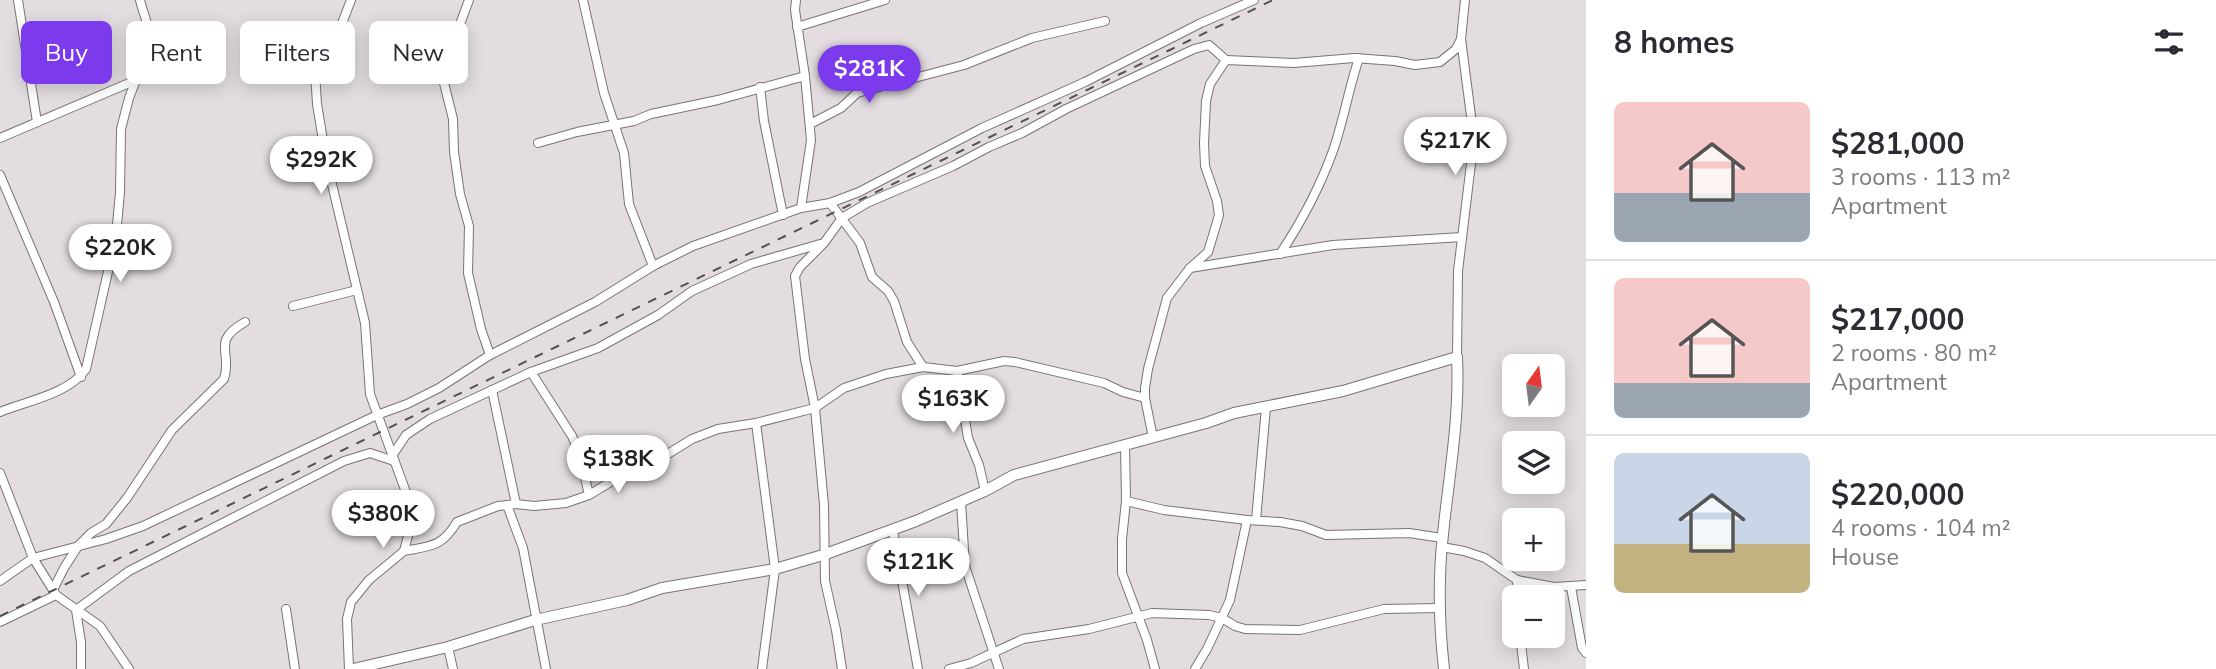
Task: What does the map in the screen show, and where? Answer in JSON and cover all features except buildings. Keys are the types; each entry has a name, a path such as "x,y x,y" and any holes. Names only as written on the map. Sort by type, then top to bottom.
{"street":[{"path":"18,0 37,122"},
{"path":"140,0 145,21"},
{"path":"351,0 339,31 314,37 317,104 326,159 365,323 370,394 407,495 409,531 404,551"},
{"path":"469,0 445,64 443,79 453,119 460,194 469,226 468,273 478,320 490,355"},
{"path":"583,0 604,93 624,153 629,204 653,266"},
{"path":"796,0 810,124 810,150 801,208"},
{"path":"797,27 885,0"},
{"path":"0,581 33,558 143,526 377,415 407,404 439,388 490,355 595,302 653,266 693,246 801,208 830,204 859,192 971,133 1085,82 1200,23 1254,0"},
{"path":"1444,669 1439,608 1442,543 1459,392 1458,271 1474,139 1461,39 1465,0"},
{"path":"810,124 841,108 857,93 964,65 1032,38 1105,21"},
{"path":"842,669 825,581 824,505 815,408 805,359 796,276 800,267 824,243 842,218 867,203 953,166 1066,108 1194,49 1209,46 1226,60 1294,64 1359,58 1415,65 1440,62 1451,54 1461,39"},
{"path":"1280,254 1324,176 1338,137 1359,58"},
{"path":"1153,438 1145,398 1148,369 1164,306 1167,298 1191,268 1208,252 1219,215 1206,166 1204,143 1206,101 1210,85 1226,60"},
{"path":"538,143 718,100 805,76"},
{"path":"0,138 127,84"},
{"path":"0,412 37,400 81,377 86,369 116,236 121,129 134,84"},
{"path":"760,87 783,215"},
{"path":"0,175 54,302 81,377"},
{"path":"830,204 860,243 872,277 888,291 894,301 904,335 923,367"},
{"path":"1191,268 1346,244 1462,237"},
{"path":"393,458 406,435 430,419 531,372 598,348 658,315 692,290 751,264 824,243"},
{"path":"293,306 357,289"},
{"path":"0,622 54,593 64,568 78,546 91,533 106,524 135,487 172,430 223,379 226,372 225,339 233,329 245,323"},
{"path":"1145,398 1104,383 1004,361 957,371 923,367 886,374 844,388 815,408 756,423 718,429 692,439 658,460 589,495 557,504 511,504 461,519 445,540 404,551 369,580 351,601 347,619 351,669 448,647 535,620 620,602 662,587 775,569 893,531 985,491 1014,475 1234,414 1343,391 1457,357"},
{"path":"957,371 968,438 979,465 985,491"},
{"path":"531,372 572,436 579,452 589,495"},
{"path":"492,390 511,504 523,548 546,669"},
{"path":"1195,669 1230,600 1251,520 1266,407"},
{"path":"756,423 775,569 762,669"},
{"path":"1125,445 1126,501 1122,573 1155,669"},
{"path":"76,610 129,571 344,461 370,453 393,458"},
{"path":"0,473 33,558 54,593 100,625 129,669"},
{"path":"1126,501 1164,510 1301,526 1325,535 1409,533 1485,558 1517,580 1546,586 1586,585"},
{"path":"961,502 965,566 999,669"},
{"path":"893,531 918,669"},
{"path":"1517,580 1517,585"},
{"path":"1572,587 1582,648 1586,653"},
{"path":"949,669 971,663 1023,639 1089,629 1152,613 1222,618 1245,629 1300,630 1384,609 1439,608"},
{"path":"286,609 295,669"},
{"path":"76,610 81,642 81,669"},
{"path":"448,647 453,669"},
{"path":"1522,648 1524,669"}],"railway":[{"path":"0,616 1273,0"}]}
